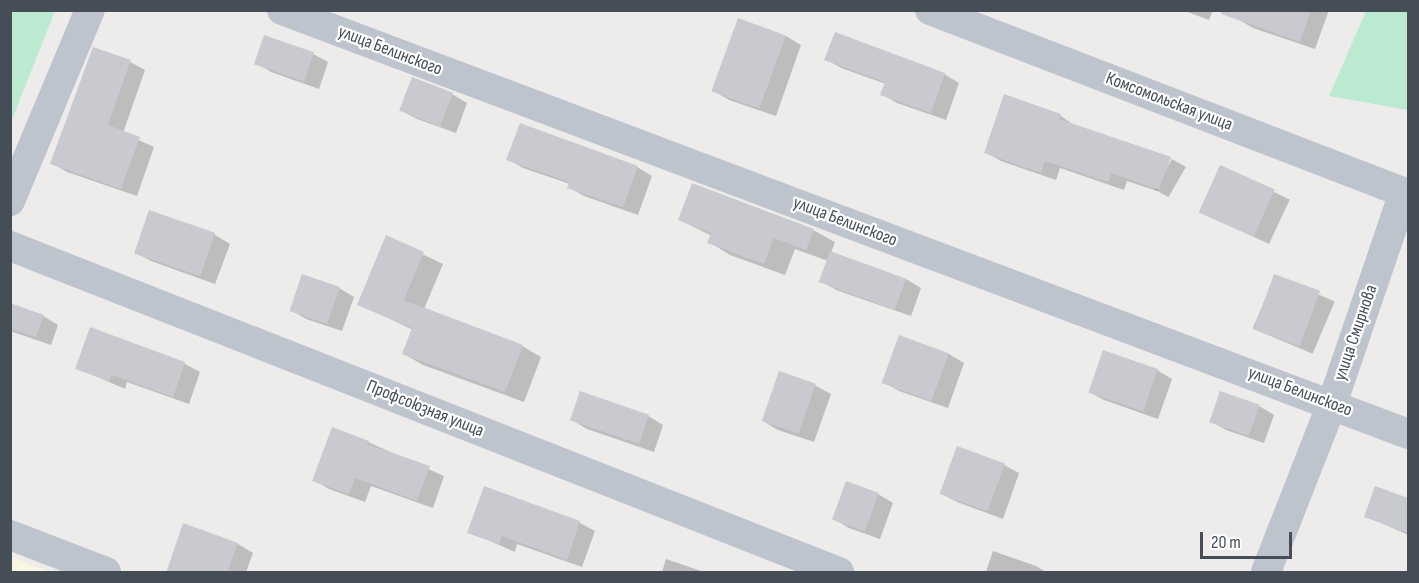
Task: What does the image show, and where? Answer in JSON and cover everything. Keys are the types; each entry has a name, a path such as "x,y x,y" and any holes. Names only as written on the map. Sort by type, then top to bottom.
{"street":[{"path":"10,201 90,10"},
{"name":"улица Белинского","path":"282,10 1408,434"},
{"name":"Комсомольская улица","path":"930,10 1406,193"},
{"name":"улица Смирнова","path":"1266,573 1332,404 1406,193"},
{"name":"Профсоюзная улица","path":"10,246 839,573"},
{"path":"10,535 106,573"}],"shaded area":[{"path":"11,557 50,572 11,572"}],"green space":[{"path":"10,11 55,11 11,122"},
{"path":"1366,11 1408,11 1408,110 1329,96"}],"building":[{"path":"1221,10 1311,10 1300,42 1221,14"},
{"path":"738,18 786,35 759,109 711,91"},
{"path":"835,32 945,73 931,113 880,95 885,82 824,60"},
{"path":"264,35 314,52 304,82 254,64"},
{"path":"93,47 131,60 108,125 140,137 121,189 50,164"},
{"path":"412,77 453,93 440,126 399,111"},
{"path":"1004,94 1061,114 1059,119 1171,157 1159,190 1111,173 1108,182 1045,161 1041,173 984,153"},
{"path":"520,123 638,166 623,207 567,188 569,182 506,160"},
{"path":"1220,165 1275,189 1254,237 1199,213"},
{"path":"692,183 814,229 806,250 774,238 764,264 707,243 711,233 678,220"},
{"path":"149,210 215,233 200,276 134,253"},
{"path":"386,235 424,252 404,300 523,345 505,392 402,354 412,328 357,305"},
{"path":"830,251 906,279 895,310 819,282"},
{"path":"302,274 340,287 327,324 289,311"},
{"path":"1274,274 1320,291 1300,346 1254,329"},
{"path":"10,303 44,315 36,337 10,329"},
{"path":"90,327 185,362 173,397 112,375 109,381 75,369"},
{"path":"899,335 949,353 931,401 882,383"},
{"path":"1103,350 1158,369 1143,411 1088,393"},
{"path":"779,371 816,384 799,434 762,421"},
{"path":"580,391 649,415 639,444 570,420"},
{"path":"1220,391 1260,405 1249,436 1209,422"},
{"path":"332,427 369,441 367,444 430,466 417,501 355,478 349,494 312,481"},
{"path":"957,446 1005,463 987,511 940,494"},
{"path":"846,481 879,493 865,531 832,520"},
{"path":"484,486 580,521 567,560 502,536 499,544 467,533"},
{"path":"1375,486 1408,498 1408,533 1364,517"},
{"path":"183,523 238,543 227,573 166,573"}]}
